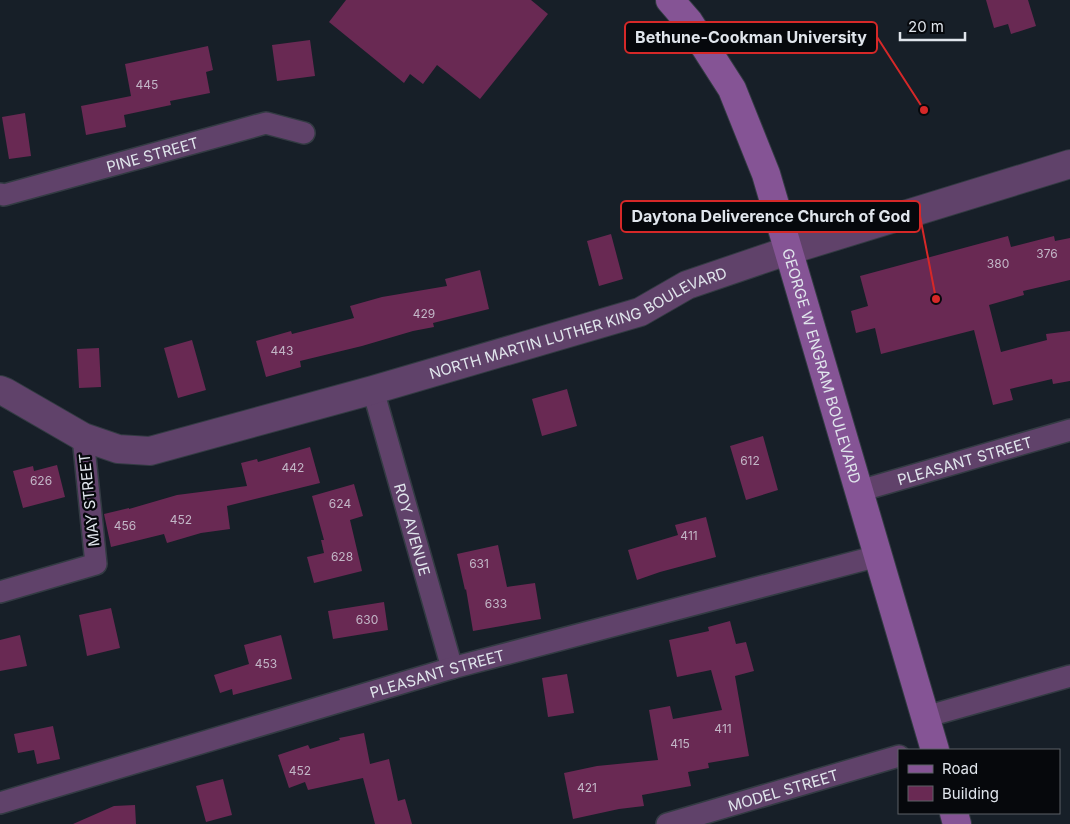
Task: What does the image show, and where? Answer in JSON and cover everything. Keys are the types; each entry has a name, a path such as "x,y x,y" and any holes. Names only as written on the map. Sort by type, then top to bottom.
{"main road":[{"name":"GEORGE W ENGRAM BOULEVARD","path":"670,0 689,22 732,90 766,174 925,717 930,749"}],"street":[{"name":"PINE STREET","path":"0,194 4,196 266,122 304,133"},
{"name":"NORTH MARTIN LUTHER KING BOULEVARD","path":"0,390 83,437 118,450 150,451 373,390 640,312 687,284 787,251 1070,164"},
{"name":"ROY AVENUE","path":"373,390 452,668"},
{"name":"PLEASANT STREET","path":"859,491 1070,430"},
{"name":"MAY STREET","path":"0,592 96,564 83,437"},
{"name":"PLEASANT STREET","path":"0,803 452,668 878,556"},
{"path":"925,717 1070,676"},
{"name":"MODEL STREET","path":"667,824 898,756"}],"building":[{"path":"346,0 531,0 548,14 480,99 437,65 423,84 410,74 404,83 329,22"},
{"path":"986,0 1028,0 1036,26 1011,34 1008,24 994,28"},
{"path":"310,40 315,76 277,81 272,45"},
{"path":"208,46 213,70 206,72 210,93 170,101 171,105 124,115 126,127 86,135 81,106 131,96 125,64"},
{"path":"25,113 31,156 9,159 2,117"},
{"path":"611,234 623,279 599,286 587,241"},
{"path":"1008,236 1011,247 1054,236 1055,241 1070,238 1070,280 1023,291 1024,295 989,305 1001,352 1047,340 1046,334 1070,331 1070,381 1053,384 1052,379 1010,389 1013,400 993,405 974,330 881,354 875,328 856,333 851,311 868,306 860,276"},
{"path":"480,270 489,309 433,323 434,327 300,361 301,367 266,377 256,341 291,331 292,334 354,318 350,306 382,297 447,286 445,279"},
{"path":"192,340 206,390 178,398 164,348"},
{"path":"99,348 101,387 79,388 77,349"},
{"path":"567,389 577,426 542,436 532,399"},
{"path":"763,436 778,490 746,500 730,446"},
{"path":"310,447 320,483 227,506 230,529 201,533 167,543 164,534 111,547 104,514 177,495 247,486 241,463 257,459 258,462"},
{"path":"57,465 65,497 23,508 13,471 33,466 34,471"},
{"path":"354,484 363,516 350,520 362,571 314,583 307,557 324,553 321,540 324,540 312,496"},
{"path":"706,517 716,557 637,580 628,550 678,535 675,525"},
{"path":"498,545 507,587 535,583 541,619 473,631 466,589 457,554"},
{"path":"384,602 388,630 333,639 328,611"},
{"path":"111,608 120,648 87,656 79,615"},
{"path":"730,621 736,644 746,642 754,671 735,676 749,756 708,763 709,768 688,772 691,786 642,795 644,806 619,809 573,819 564,773 597,766 658,760 649,710 670,706 673,719 722,710 711,670 677,677 669,640 709,631 708,627"},
{"path":"20,635 27,666 0,671 0,640"},
{"path":"281,635 292,679 233,695 232,689 220,693 214,675 249,664 244,645"},
{"path":"567,674 574,713 548,717 542,678"},
{"path":"53,726 60,759 37,764 34,750 18,753 14,734"},
{"path":"364,733 370,764 389,759 398,801 405,799 412,824 375,824 363,778 308,790 305,782 289,788 278,755 308,745 310,749 340,740 339,738"},
{"path":"223,779 232,815 206,822 196,786"},
{"path":"135,805 136,824 73,824 114,806"}],"place":[{"name":"Bethune-Cookman University","path":"924,110"},
{"name":"Daytona Deliverence Church of God","path":"936,299"}]}
